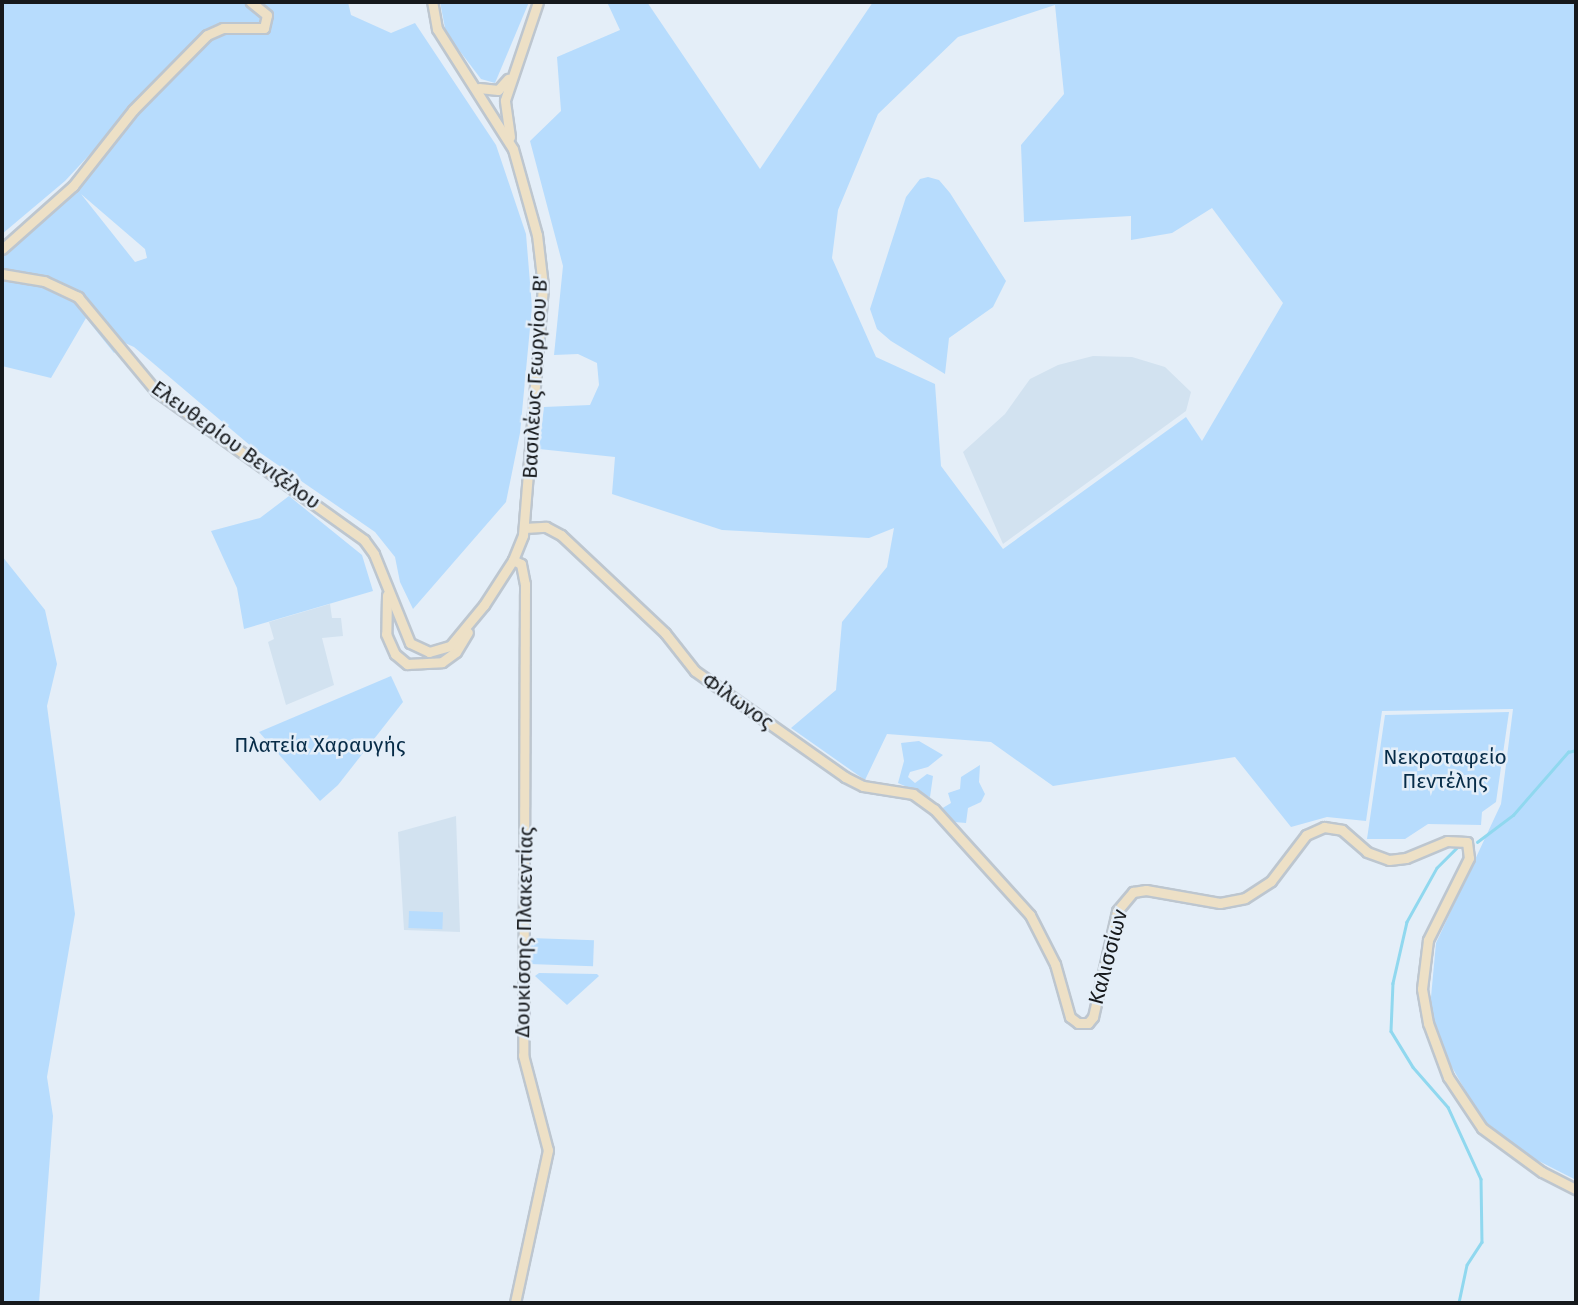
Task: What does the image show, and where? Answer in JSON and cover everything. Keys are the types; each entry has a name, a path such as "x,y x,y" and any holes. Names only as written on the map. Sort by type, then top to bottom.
{"main road":[{"path":"2,249 73,186 133,110 207,34 223,28 264,28 267,15 251,2"},
{"name":"Βασιλέως Γεωργίου Β'","path":"432,2 437,29 478,87 513,149 537,235 543,286 524,528 513,560 471,624"},
{"path":"513,149 504,108 513,72 538,2"},
{"path":"478,87 498,90 513,72"},
{"name":"Ελευθερίου Βενιζέλου","path":"2,274 44,281 78,297 156,391 364,540 405,637 417,648 445,649 471,624"},
{"name":"Φίλωνος","path":"524,528 547,527 561,535 665,633 702,677 855,783 919,797 972,848"},
{"name":"Δουκίσσης Πλακεντίας","path":"513,560 523,567 526,584 523,1055 548,1150 515,1303"},
{"name":"Ελευθερίου Βενιζέλου","path":"387,590 386,634 395,654 407,664 425,666 447,659 463,643 471,624"},
{"name":"Καλισσίων","path":"972,848 1040,930 1055,964 1070,1017 1084,1025 1093,1017 1117,911 1133,892 1146,890 1220,903 1245,898 1271,881 1306,835 1324,827 1342,830 1367,852 1389,860 1406,858 1447,841 1467,842 1468,860 1428,940 1422,989 1428,1023 1448,1077 1482,1128 1542,1172 1576,1189"}],"shaded area":[{"path":"1093,356 1132,357 1165,367 1191,392 1186,411 1003,544 963,452 1005,414 1030,379 1058,365"},
{"path":"330,604 332,618 341,618 343,636 322,638 334,685 286,705 268,642 274,639 269,622"},
{"path":"456,816 460,932 404,930 398,832"}],"green space":[{"path":"2,2 247,2 264,15 261,25 219,25 203,33 65,181 2,234"},
{"path":"259,2 348,2 351,15 391,33 415,23 496,145 526,234 532,307 520,433 506,502 413,609 400,582 395,557 375,532 252,447 134,347 125,343 114,353 86,318 51,378 2,366 2,253 77,190 136,111 207,36 221,30 255,34 266,29 271,13","holes":["81,194 145,249 147,258 135,262"]},
{"path":"440,2 529,2 495,83 481,79 446,33"},
{"path":"607,2 647,2 760,169 873,2 1576,2 1576,1180 1527,1155 1481,1118 1445,1055 1430,1008 1436,943 1501,804 1513,709 1382,711 1366,821 1327,817 1291,827 1235,757 1053,786 991,742 887,734 865,780 791,728 836,690 842,622 887,567 894,528 869,538 722,530 612,494 615,457 539,449 544,407 590,405 599,385 597,363 578,354 554,355 563,266 530,141 561,111 557,57 620,30","holes":["1055,5 1064,94 1021,145 1024,222 1131,216 1131,240 1172,233 1212,208 1283,303 1202,441 1186,417 1003,549 941,466 935,384 876,357 832,258 838,210 878,114 958,37"]},
{"path":"928,177 939,180 950,193 1006,281 993,307 949,338 945,374 891,341 877,329 870,309 906,197 920,179"},
{"path":"289,496 362,555 373,591 244,629 237,588 211,531 260,518"},
{"path":"2,556 45,610 57,664 47,706 75,914 47,1077 53,1116 39,1303 2,1303"},
{"name":"Πλατεία Χαραυγής","path":"391,676 403,702 338,785 320,801 259,732"},
{"name":"Νεκροταφείο Πεντέλης","path":"1509,712 1496,802 1482,812 1481,825 1428,824 1405,839 1367,839 1385,715"},
{"path":"919,741 943,755 928,767 910,772 908,777 915,783 927,774 933,776 930,797 898,783 904,761 901,743"},
{"path":"980,765 979,782 985,794 981,802 968,808 966,823 954,822 941,809 951,803 948,793 960,789 961,777"},
{"path":"409,911 443,912 442,929 408,928"},
{"path":"530,938 594,940 593,966 529,964"},
{"path":"539,973 599,976 567,1005 535,976"}],"waterway":[{"path":"1477,842 1513,815 1568,752 1576,750"},
{"path":"1457,848 1437,868 1407,922 1393,983 1391,1031 1413,1067 1448,1107 1481,1179 1482,1242 1467,1265 1459,1303"}]}
